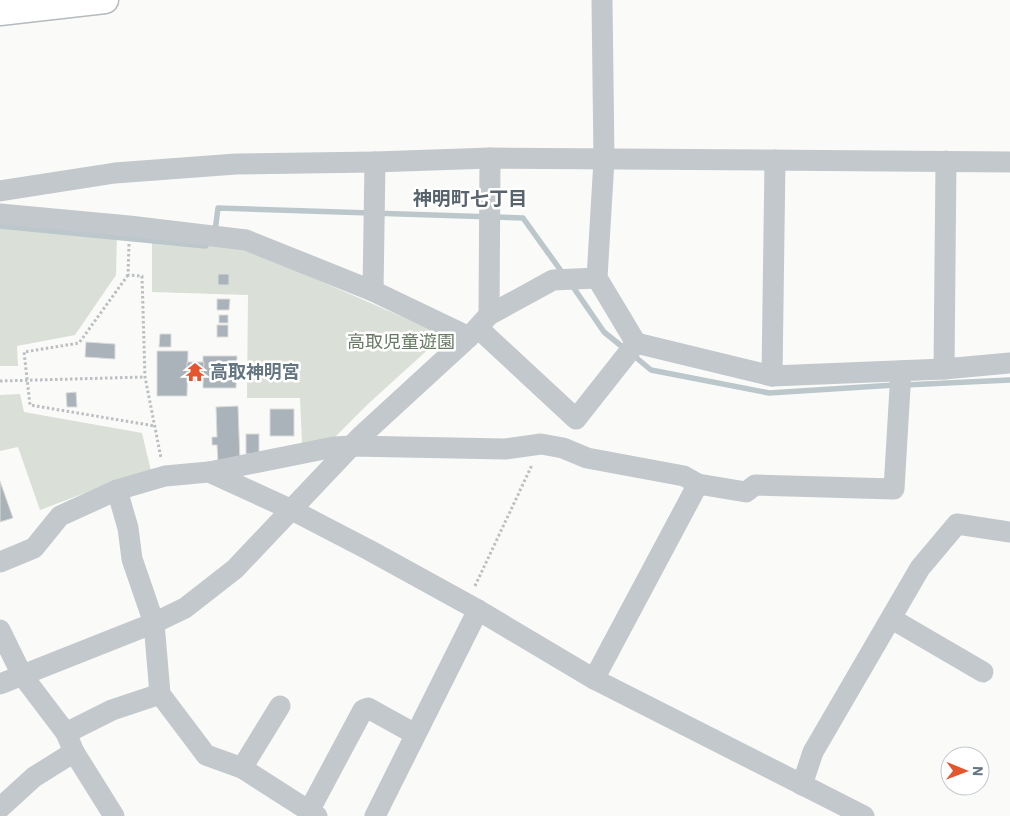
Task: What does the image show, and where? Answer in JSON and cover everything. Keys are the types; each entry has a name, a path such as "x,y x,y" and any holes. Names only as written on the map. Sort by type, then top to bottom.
{"main road":[{"path":"0,12 105,0"}],"street":[{"path":"602,0 604,160 597,278 636,343 772,376 944,369 1010,363"},
{"path":"479,326 490,158"},
{"path":"0,191 115,173 227,164 490,158 1010,162"},
{"path":"772,376 775,160"},
{"path":"944,369 946,161"},
{"path":"373,292 375,162"},
{"path":"0,214 129,226 246,240 373,292 479,326 576,419 636,343"},
{"path":"0,684 154,623 185,608 236,569 352,446 479,326 553,280 597,278"},
{"path":"0,562 34,548 60,516 117,490 165,476 209,472 334,447 505,449 542,444 563,448 587,458 684,476 698,484 746,492 755,485 894,489 901,371"},
{"path":"209,472 292,510 370,550 472,607 594,680 864,816"},
{"path":"594,680 698,484"},
{"path":"117,490 128,528 132,559 154,623 160,694 206,755 242,768 313,813 363,710 368,708 415,734"},
{"path":"802,785 813,752 920,568 957,524 1010,532"},
{"path":"375,816 415,734 472,607"},
{"path":"892,619 983,672"},
{"path":"0,630 22,675 70,743 114,816"},
{"path":"0,808 70,743 112,710 160,694"},
{"path":"242,768 280,706"}],"path":[{"path":"129,226 128,276 79,343 24,352 30,404 155,426"},
{"path":"128,276 142,276 145,377 165,476"},
{"path":"0,381 145,377"},
{"path":"472,607 542,444"}],"green space":[{"path":"0,221 117,232 116,275 75,335 17,346 18,366 0,366"},
{"name":"高取児童遊園","path":"152,234 242,247 444,335 368,404 334,438 302,443 300,398 247,398 248,295 152,292"},
{"path":"20,394 24,412 142,433 151,471 114,482 40,510 18,447 0,451 0,395"}],"building":[{"path":"218,274 229,274 229,285 218,285"},
{"path":"217,299 230,299 229,310 217,310"},
{"path":"219,315 228,315 228,323 219,323"},
{"path":"217,325 228,325 228,337 217,337"},
{"path":"160,334 171,334 171,347 159,347"},
{"path":"86,342 115,344 115,359 85,357"},
{"path":"157,351 188,351 187,396 157,396"},
{"path":"203,356 237,356 236,388 203,388"},
{"path":"187,362 204,362 203,382 187,382"},
{"path":"76,392 77,407 67,407 66,393"},
{"path":"238,406 240,462 218,462 217,445 212,445 212,437 217,437 216,407"},
{"path":"270,409 294,409 294,436 270,436"},
{"path":"246,434 259,434 259,454 246,454"},
{"path":"0,481 13,518 0,522"}],"waterway":[{"path":"215,231 218,208 523,218 564,275"},
{"path":"0,226 206,246"},
{"path":"571,284 604,332 625,349"},
{"path":"633,355 651,370 769,393 895,385"},
{"path":"905,385 1010,380"}],"place":[{"name":"高取神明宮","path":"195,372"}],"district":[{"name":"神明町七丁目","path":"470,198"}]}
